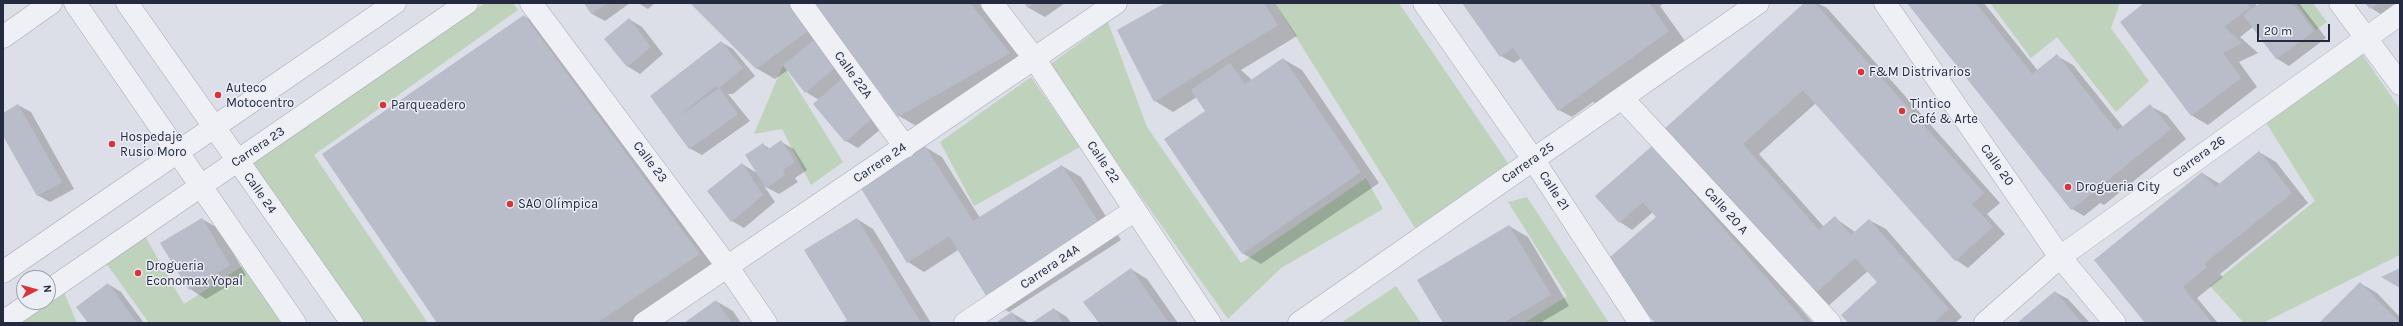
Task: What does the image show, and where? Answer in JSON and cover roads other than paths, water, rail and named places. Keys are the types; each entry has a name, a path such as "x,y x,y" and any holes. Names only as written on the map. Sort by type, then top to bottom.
{"street":[{"path":"3,37 51,3"},
{"path":"74,3 202,186 295,323"},
{"name":"Calle 24","path":"127,3 352,323"},
{"path":"3,272 395,3"},
{"name":"Carrera 23","path":"56,286 467,3"},
{"name":"Calle 23","path":"531,3 727,266 766,323"},
{"name":"Calle 22A","path":"801,3 905,147"},
{"name":"Calle 22","path":"992,3 1034,58 1210,323"},
{"name":"Carrera 24","path":"644,323 1116,3"},
{"name":"Carrera 25","path":"1299,323 1758,3"},
{"name":"Calle 20","path":"1885,3 2060,257 2115,323"},
{"path":"2340,3 2400,84"},
{"name":"Calle 21","path":"1429,5 1533,159 1640,323"},
{"name":"Carrera 26","path":"1985,323 2060,257 2400,14"},
{"name":"Calle 20 A","path":"1622,98 1830,323"},
{"name":"Carrera 24A","path":"965,323 1135,210"},
{"path":"3,322 20,310"}],"place":[{"name":"F&M Distrivarios","path":"1861,72"},
{"name":"Auteco Motocentro","path":"218,95"},
{"name":"Parqueadero","path":"383,105"},
{"name":"Tintico Café & Arte","path":"1902,111"},
{"name":"Hospedaje Rusio Moro","path":"112,144"},
{"name":"Drogueria City","path":"2068,187"},
{"name":"SAO Olímpica","path":"510,204"},
{"name":"Drogueria Economax Yopal","path":"138,273"}]}
